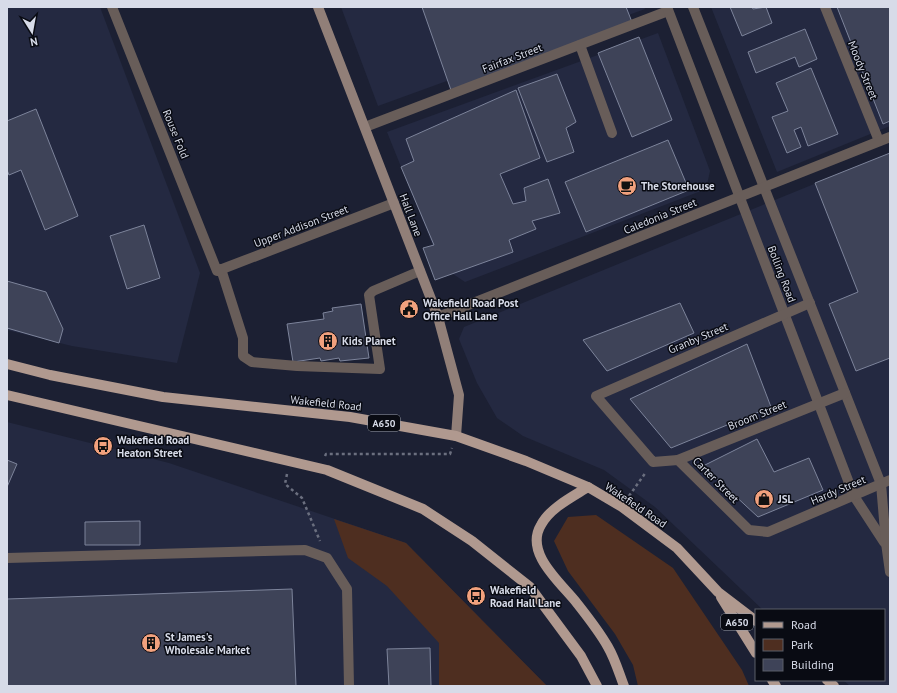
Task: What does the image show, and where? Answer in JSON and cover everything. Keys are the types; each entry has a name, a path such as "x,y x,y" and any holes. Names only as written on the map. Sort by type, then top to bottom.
{"main road":[{"name":"Wakefield Road","path":"7,364 50,375 163,397 350,417 456,436 526,461 588,487 622,507 677,548 718,592"},
{"path":"7,395 322,469 423,508 472,541 530,586 581,656 598,686"},
{"path":"588,487 552,512 540,525 537,537 538,548 550,572 577,603 608,647 624,686"},
{"path":"718,592 755,619"},
{"name":"A650","path":"718,592 755,651"}],"street":[{"name":"Rouse Fold","path":"112,7 219,270 243,338 243,356 252,362 297,366 380,369 369,295 373,291 420,271"},
{"name":"Hall Lane","path":"318,7 438,317 460,395 456,436"},
{"name":"Bolling Road","path":"693,7 845,393 886,482 886,543 889,565"},
{"name":"Moody Street","path":"825,7 879,141"},
{"name":"Fairfax Street","path":"365,127 580,45 668,9"},
{"name":"Bolling Road","path":"668,9 854,496 886,543"},
{"path":"580,45 612,133"},
{"name":"Caledonia Street","path":"438,317 890,137"},
{"name":"Upper Addison Street","path":"219,270 394,203"},
{"name":"Granby Street","path":"653,462 596,396 810,303"},
{"name":"Broom Street","path":"678,460 845,393"},
{"name":"Carter Street","path":"653,462 678,460 749,530"},
{"name":"Hardy Street","path":"749,530 768,532 886,482"},
{"path":"7,558 305,550 328,558 347,588 349,686"}],"path":[{"path":"322,469 326,454 450,454 456,436"},
{"path":"290,462 284,484 302,498 328,558"},
{"path":"622,507 653,462"}],"shaded area":[{"path":"7,7 100,7 200,273 177,363 72,346 7,330"},
{"path":"341,7 644,7 645,9 378,106"},
{"path":"711,7 890,7 890,126 777,172"},
{"path":"658,33 710,171 706,189 465,282 441,266 387,132"},
{"path":"890,153 890,686 850,686 844,681 885,681 885,609 762,609 655,507 604,470 523,436 497,418 477,383 459,339 464,327"},
{"path":"7,422 169,463 406,543 547,686 7,686"}],"green space":[{"path":"596,515 673,568 742,670 749,686 638,686 633,665 615,634 568,571 554,541 568,517"},
{"path":"334,519 406,543 547,686 439,686 439,643 387,586 348,558"}],"building":[{"path":"422,7 626,7 632,22 452,93"},
{"path":"730,7 752,7 753,9 766,7 772,23 742,36"},
{"path":"837,7 890,7 890,121 883,124"},
{"path":"805,29 817,59 799,67 795,57 756,73 748,52"},
{"path":"639,37 672,120 632,137 598,53"},
{"path":"811,68 838,134 808,146 801,127 794,130 801,147 787,153 772,117 788,111 776,83"},
{"path":"557,74 576,122 566,128 574,152 547,162 518,88"},
{"path":"516,90 540,158 500,174 513,204 526,201 524,188 548,179 560,213 532,221 536,229 509,240 513,252 435,280 423,248 434,245 401,167 414,161 406,139"},
{"path":"36,109 78,216 45,230 21,170 9,175 7,170 7,121"},
{"name":"The Storehouse","path":"668,140 689,190 586,232 565,182"},
{"path":"890,153 890,358 856,371 829,304 858,292 815,183"},
{"path":"144,225 160,278 127,289 110,236"},
{"path":"7,281 46,292 63,329 59,343 7,328"},
{"path":"680,303 694,333 607,371 583,340"},
{"name":"Kids Planet","path":"361,304 369,358 340,361 339,358 321,361 320,358 293,362 287,324 324,319 323,313 333,311 332,308"},
{"path":"747,344 771,407 671,448 630,399"},
{"path":"757,439 774,472 809,458 823,490 758,517 703,466"},
{"path":"7,460 17,464 7,487"},
{"path":"140,521 140,545 85,545 85,522"},
{"name":"St James's Wholesale Market","path":"292,589 296,686 7,686 7,599"},
{"path":"430,648 431,686 389,686 387,649"}],"place":[{"name":"The Storehouse","path":"627,186"},
{"name":"Wakefield Road Post Office Hall Lane","path":"409,309"},
{"name":"Kids Planet","path":"328,341"},
{"name":"Wakefield Road Heaton Street","path":"103,446"},
{"name":"JSL","path":"764,499"},
{"name":"Wakefield Road Hall Lane","path":"476,596"},
{"name":"St James's Wholesale Market","path":"151,643"}]}
